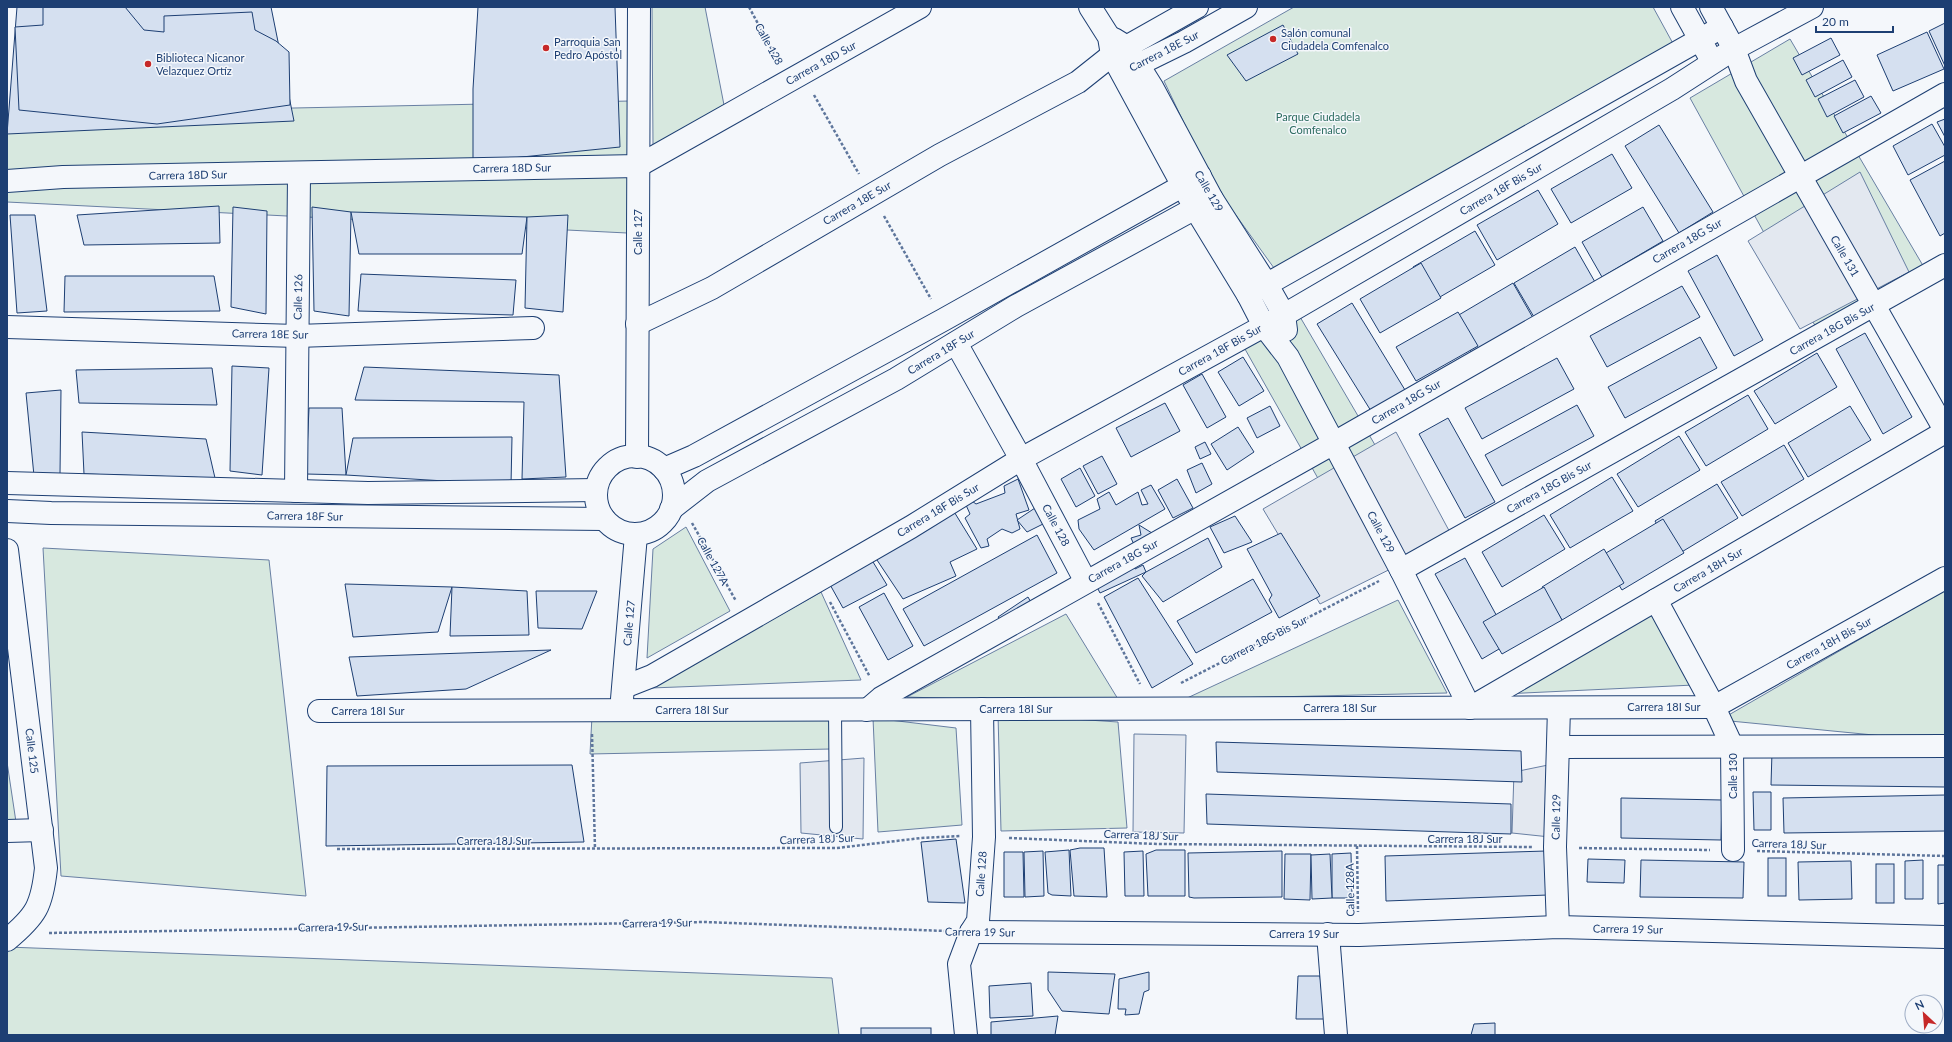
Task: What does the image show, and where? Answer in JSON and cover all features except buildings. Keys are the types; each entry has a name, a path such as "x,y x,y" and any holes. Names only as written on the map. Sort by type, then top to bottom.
{"street":[{"name":"Calle 127","path":"637,457 639,7"},
{"name":"Carrera 18D Sur","path":"7,181 63,177 638,166 920,7"},
{"name":"Calle 129","path":"1090,7 1122,55 1204,203 1264,326 1288,357 1401,570 1470,708"},
{"name":"Carrera 18E Sur","path":"637,324 712,288 940,155 1078,82 1197,7"},
{"name":"Carrera 18E Sur","path":"1122,55 1184,42 1246,7"},
{"path":"1682,7 1712,62 1746,81"},
{"name":"Calle 131","path":"1711,7 1734,49 1746,81 1945,431"},
{"name":"Carrera 18F Bis Sur","path":"624,687 652,676 911,527 1022,459 1284,315 1672,89 1734,49 1812,7"},
{"path":"1248,295 1722,28"},
{"name":"Carrera 18G Sur","path":"874,704 1945,94"},
{"name":"Carrera 18D Sur","path":"63,177 299,175 568,170"},
{"name":"Calle 126","path":"296,491 299,175"},
{"path":"664,469 694,456 936,324 1191,180"},
{"name":"Calle 129","path":"1204,203 1267,285 1284,315 1288,357"},
{"name":"Carrera 18F Sur","path":"675,505 707,481 896,379 1022,303 1204,203"},
{"name":"Carrera 18G Bis Sur","path":"1401,570 1945,265"},
{"name":"Carrera 18E Sur","path":"7,327 297,336 533,328"},
{"name":"Calle 128","path":"956,343 1022,459 1086,582"},
{"name":"Carrera 18H Sur","path":"1470,708 1945,431"},
{"path":"626,458 647,458 664,469 670,478 675,505 658,526 636,535 614,528 604,519 596,501 596,490 599,479 615,462 626,458"},
{"path":"7,483 368,493 596,490"},
{"name":"Carrera 18F Sur","path":"7,511 51,514 604,519"},
{"name":"Calle 127","path":"621,710 636,535"},
{"name":"Calle 125","path":"7,550 46,868 41,899 36,912 11,936"},
{"name":"Carrera 18H Bis Sur","path":"1714,707 1945,578"},
{"name":"Calle 130","path":"1656,600 1714,707 1732,746 1733,850"},
{"name":"Carrera 18I Sur","path":"319,711 835,710 874,704 982,709 1714,707"},
{"name":"Calle 129","path":"1558,927 1555,847 1559,708"},
{"name":"Calle 128","path":"966,1035 959,964 971,932 978,921 984,837 982,709"},
{"path":"1558,746 1945,746"},
{"path":"7,830 42,830"},
{"name":"Carrera 19 Sur","path":"971,932 1359,934 1558,927 1945,937"},
{"path":"1328,934 1336,1035"}],"lane":[{"path":"835,710 836,827"}],"path":[{"name":"Calle 128","path":"749,7 789,81"},
{"name":"Calle 127A","path":"675,505 747,621"},
{"name":"Carrera 18G Bis Sur","path":"1177,685 1401,570"},
{"path":"818,580 874,704"},
{"path":"1086,582 1154,709"},
{"path":"592,710 595,850"},
{"name":"Carrera 18J Sur","path":"337,849 595,850 837,848 921,838 956,836 1157,844 1555,847 1945,856"},
{"name":"Calle 128A","path":"1357,846 1359,934"},
{"name":"Carrera 19 Sur","path":"11,936 361,927 705,922 971,932"}],"green space":[{"path":"652,7 705,7 724,105 653,145"},
{"name":"Parque Ciudadela Comfenalco","path":"1294,7 1653,7 1676,49 1279,275 1212,182 1164,81"},
{"path":"1790,39 1925,269 1818,331 1690,98"},
{"path":"630,101 627,233 7,202 7,114"},
{"path":"1296,310 1426,532 1368,567 1241,342"},
{"path":"686,527 730,611 647,658 653,549"},
{"path":"43,548 269,560 306,896 61,876"},
{"path":"1945,590 1945,742 1720,720"},
{"path":"821,592 861,680 651,688"},
{"path":"1398,600 1447,693 1185,699"},
{"path":"1652,605 1694,685 1503,694"},
{"path":"1066,614 1121,704 907,697"},
{"path":"831,713 831,749 590,754 592,716"},
{"path":"998,714 1118,722 1127,828 1001,831"},
{"path":"873,718 956,728 962,825 878,832"},
{"path":"7,762 16,822 7,822"},
{"path":"7,947 832,978 839,1035 7,1035"}],"shaded area":[{"path":"1860,172 1909,272 1800,329 1748,241"},
{"path":"1396,432 1453,538 1320,604 1263,509"},
{"path":"1134,734 1186,735 1184,833 1133,832"},
{"path":"864,758 863,839 801,833 800,763"},
{"path":"1553,764 1550,837 1512,833 1514,772"}],"place":[{"name":"Salón comunal Ciudadela Comfenalco","path":"1273,39"},
{"name":"Parroquia San Pedro Apóstol","path":"546,48"},
{"name":"Biblioteca Nicanor Velazquez Ortíz","path":"148,64"}]}
